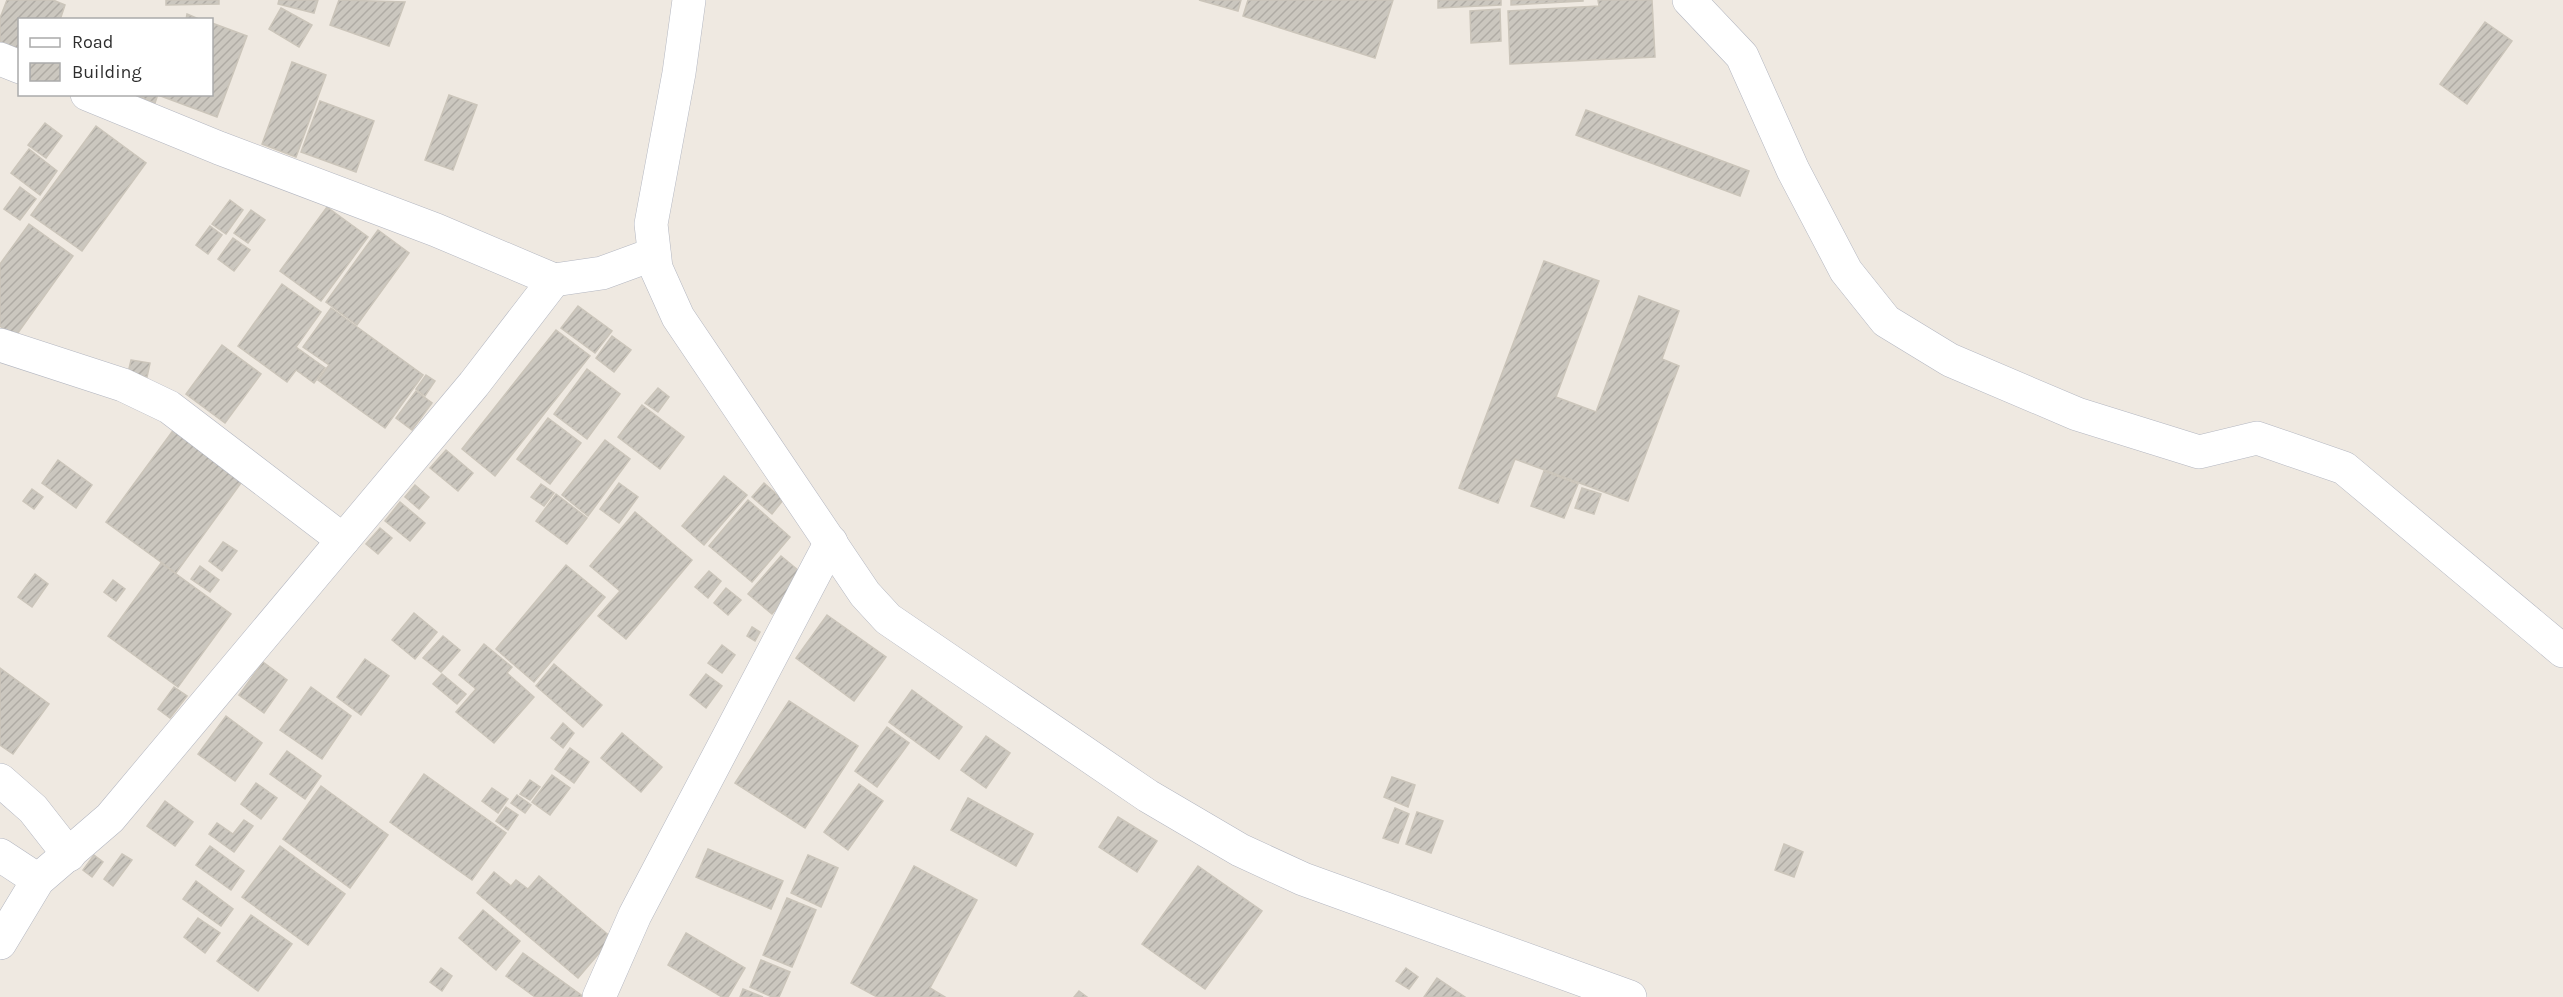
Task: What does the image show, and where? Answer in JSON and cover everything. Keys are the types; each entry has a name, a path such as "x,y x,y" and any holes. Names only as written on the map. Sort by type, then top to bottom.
{"street":[{"path":"689,0 679,73 651,224 656,268 678,318 865,594 888,619 1148,796 1240,850 1303,879 1630,997"},
{"path":"1689,0 1742,56 1793,170 1846,271 1886,321 1950,360 2077,414 2199,452 2257,438 2344,468 2563,651"},
{"path":"0,59 18,66"},
{"path":"92,96 230,152 436,230 554,280 602,273 654,254"},
{"path":"0,943 38,880 110,818 474,384 554,280"},
{"path":"0,345 123,385 169,407 343,540"},
{"path":"599,997 635,915 831,542"},
{"path":"0,780 33,809 69,855"},
{"path":"0,855 38,880"}],"building":[{"path":"7,0 53,0 65,5 61,18 18,18 18,48 0,42 0,18"},
{"path":"166,0 219,0 219,4 166,5"},
{"path":"279,0 318,0 314,13 278,4"},
{"path":"339,0 405,2 389,46 330,25"},
{"path":"1199,0 1241,0 1238,11"},
{"path":"1248,0 1393,0 1375,58 1243,16"},
{"path":"1438,0 1501,0 1501,5 1438,8"},
{"path":"1511,0 1583,0 1583,1 1511,5"},
{"path":"1598,0 1652,0 1655,57 1510,64 1508,11 1599,6"},
{"path":"281,8 312,25 299,47 269,29"},
{"path":"1500,9 1501,41 1471,43 1470,11"},
{"path":"2485,22 2512,41 2467,104 2440,84"},
{"path":"213,23 247,36 217,117 161,96 213,96"},
{"path":"292,62 326,75 296,157 262,144"},
{"path":"449,95 477,105 453,170 425,160"},
{"path":"136,96 157,96 155,103"},
{"path":"320,101 374,121 356,172 301,152"},
{"path":"1586,110 1749,171 1740,196 1576,135"},
{"path":"45,123 62,136 46,158 28,145"},
{"path":"96,126 146,163 82,251 31,215"},
{"path":"29,149 57,171 40,195 11,173"},
{"path":"20,187 36,199 20,220 4,209"},
{"path":"230,200 243,210 226,234 212,224"},
{"path":"327,207 368,237 321,301 280,271"},
{"path":"251,210 265,220 248,243 234,233"},
{"path":"29,224 73,256 15,337 0,326 0,264"},
{"path":"210,226 222,235 208,254 196,245"},
{"path":"378,230 409,253 357,325 326,302"},
{"path":"233,238 250,250 234,271 218,259"},
{"path":"1544,261 1599,281 1556,397 1596,412 1639,296 1679,311 1662,359 1679,366 1628,501 1515,459 1498,503 1459,488"},
{"path":"282,284 321,312 296,347 325,368 314,383 296,370 287,382 238,346"},
{"path":"578,306 612,331 595,353 561,328"},
{"path":"331,308 423,375 385,428 318,380 329,365 303,347"},
{"path":"556,330 590,356 495,476 462,449"},
{"path":"612,336 631,350 614,372 596,358"},
{"path":"222,345 261,374 225,423 186,394"},
{"path":"131,360 150,363 147,377 128,373"},
{"path":"587,369 620,394 587,439 554,414"},
{"path":"426,375 435,381 425,396 416,389"},
{"path":"658,388 669,397 658,412 645,403"},
{"path":"416,391 432,403 412,430 396,418"},
{"path":"642,405 684,437 660,469 618,437"},
{"path":"548,418 581,443 550,484 517,459"},
{"path":"177,425 246,476 176,573 106,522"},
{"path":"605,440 630,459 588,516 562,495"},
{"path":"446,450 473,473 458,491 430,468"},
{"path":"58,460 92,485 76,508 42,483"},
{"path":"1544,471 1578,484 1564,518 1531,506"},
{"path":"724,476 747,495 704,545 682,526"},
{"path":"619,483 638,497 619,523 600,509"},
{"path":"764,483 783,500 772,514 752,497"},
{"path":"541,484 554,493 544,506 531,497"},
{"path":"415,485 429,497 419,509 405,497"},
{"path":"1582,488 1601,494 1594,514 1575,508"},
{"path":"32,489 43,497 34,509 23,501"},
{"path":"556,494 587,518 567,544 536,521"},
{"path":"748,500 790,537 752,582 709,546"},
{"path":"400,502 425,523 410,541 385,521"},
{"path":"635,512 692,560 626,639 598,616 620,591 590,566"},
{"path":"380,528 392,538 378,554 366,544"},
{"path":"223,542 237,551 222,571 209,561"},
{"path":"781,556 804,575 772,614 748,594"},
{"path":"161,563 231,614 178,687 108,636"},
{"path":"566,565 605,597 534,682 496,649"},
{"path":"200,566 219,580 210,592 191,579"},
{"path":"709,571 721,581 708,598 695,587"},
{"path":"35,574 48,584 32,607 18,597"},
{"path":"113,580 125,589 116,601 104,592"},
{"path":"726,588 741,600 728,615 714,603"},
{"path":"414,613 437,632 415,659 392,640"},
{"path":"827,615 886,657 854,701 796,658"},
{"path":"752,627 760,632 755,641 747,636"},
{"path":"443,636 460,650 441,672 423,658"},
{"path":"484,644 512,667 507,673 534,697 494,743 456,712 476,689 459,675"},
{"path":"722,645 735,655 722,673 708,663"},
{"path":"365,659 389,676 361,715 337,697"},
{"path":"263,662 287,680 264,713 239,695"},
{"path":"554,664 602,705 583,727 536,686"},
{"path":"0,668 49,704 13,754 0,745"},
{"path":"442,674 466,694 457,704 433,684"},
{"path":"706,674 722,686 706,708 690,695"},
{"path":"174,687 187,696 170,718 158,709"},
{"path":"311,687 351,716 322,759 280,730"},
{"path":"912,690 962,727 939,759 889,722"},
{"path":"789,701 858,746 805,828 735,783"},
{"path":"226,716 262,743 235,781 198,754"},
{"path":"563,723 574,733 563,748 551,738"},
{"path":"887,727 909,743 877,787 855,771"},
{"path":"622,733 662,767 641,792 601,758"},
{"path":"986,736 1010,753 986,788 961,770"},
{"path":"570,748 589,762 574,783 555,769"},
{"path":"287,751 321,776 305,799 270,774"},
{"path":"424,774 506,833 472,880 390,822"},
{"path":"552,775 570,788 550,815 532,802"},
{"path":"1392,777 1415,785 1408,807 1384,797"},
{"path":"530,780 540,787 530,800 520,794"},
{"path":"256,783 277,798 261,819 241,804"},
{"path":"859,784 883,801 848,850 824,832"},
{"path":"321,786 388,835 350,888 283,839"},
{"path":"492,788 508,799 498,813 482,801"},
{"path":"517,795 531,805 525,813 511,803"},
{"path":"968,798 1033,834 1016,866 951,830"},
{"path":"165,801 193,822 175,846 147,826"},
{"path":"506,807 518,815 508,830 496,821"},
{"path":"1395,808 1409,814 1398,843 1383,838"},
{"path":"1417,812 1443,821 1431,853 1406,844"},
{"path":"1118,817 1157,841 1137,872 1099,847"},
{"path":"244,820 253,826 234,852 209,834 217,823 233,834"},
{"path":"1784,844 1803,852 1794,877 1775,870"},
{"path":"210,846 244,871 231,890 196,865"},
{"path":"280,846 345,894 308,945 242,897"},
{"path":"708,849 783,881 771,909 696,877"},
{"path":"122,854 132,860 113,886 104,879"},
{"path":"94,855 103,862 92,877 83,870"},
{"path":"808,855 838,868 821,907 791,893"},
{"path":"914,866 977,900 930,988 945,997 877,997 851,983"},
{"path":"1198,866 1262,911 1205,989 1142,944"},
{"path":"494,872 511,886 516,880 528,889 539,876 612,938 578,978 477,893"},
{"path":"196,881 233,909 221,926 183,899"},
{"path":"787,898 816,910 792,967 763,955"},
{"path":"483,910 520,941 496,970 459,938"},
{"path":"251,915 292,944 258,991 217,961"},
{"path":"198,918 220,933 205,953 184,937"},
{"path":"686,933 745,968 728,997 722,997 668,965"},
{"path":"523,953 584,997 535,997 506,976"},
{"path":"761,960 790,972 779,997 772,997 750,987"},
{"path":"441,968 452,976 442,991 430,982"},
{"path":"1406,968 1418,977 1409,989 1396,981"},
{"path":"1437,978 1465,997 1424,997"},
{"path":"743,989 763,997 740,997"},
{"path":"1079,991 1087,997 1074,997"}]}
